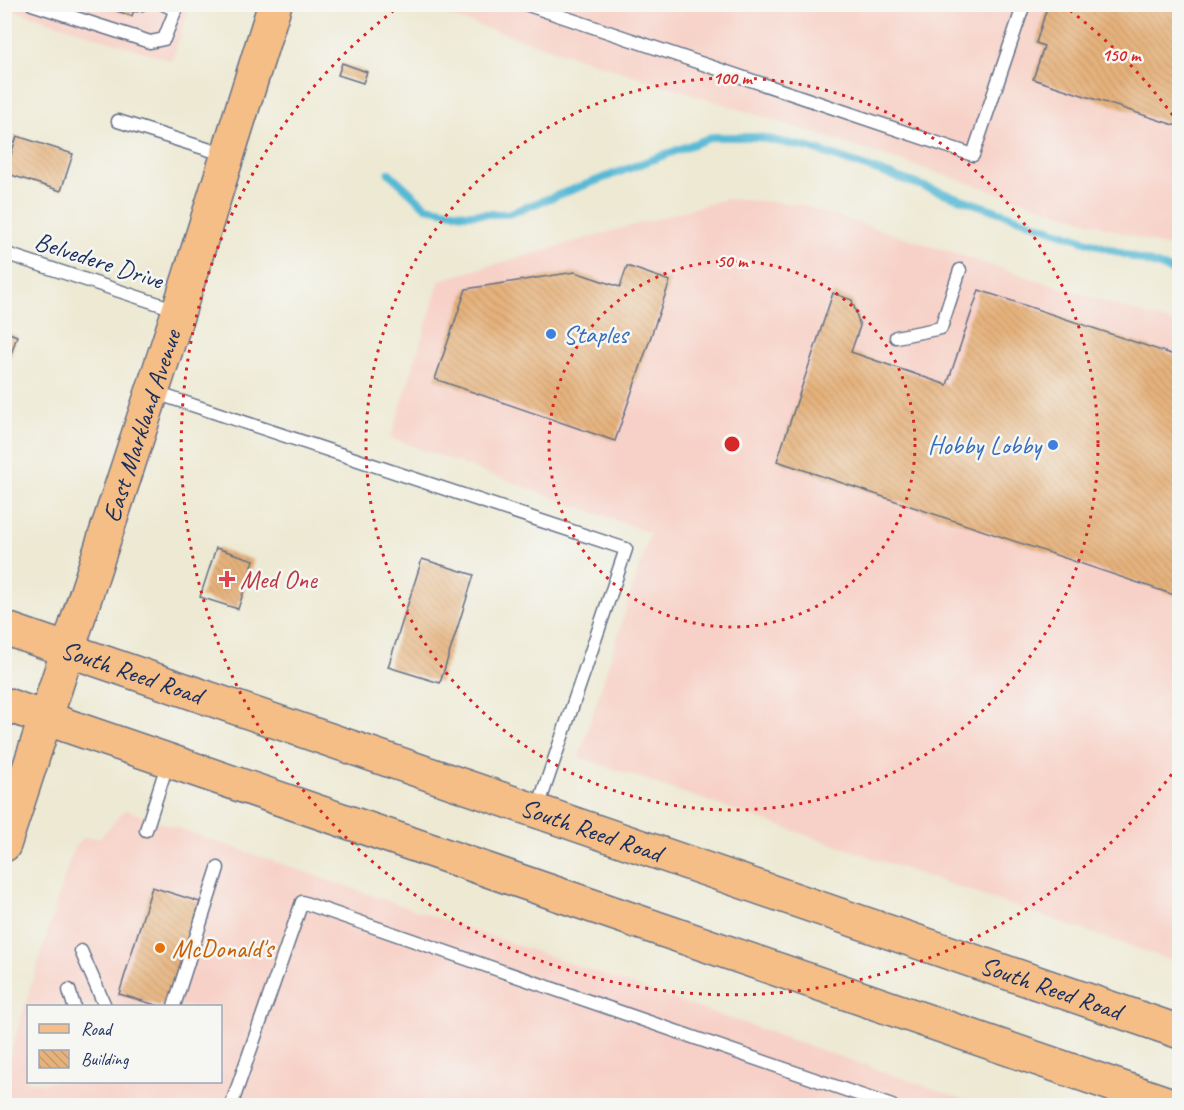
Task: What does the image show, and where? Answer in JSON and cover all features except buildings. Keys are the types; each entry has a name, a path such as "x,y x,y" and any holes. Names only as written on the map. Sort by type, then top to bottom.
{"main road":[{"name":"East Markland Avenue","path":"4,846 179,310 275,4"},
{"name":"South Reed Road","path":"4,628 1179,1032"},
{"path":"4,704 1175,1106"}],"lane":[{"path":"32,4 150,42 164,39 177,7 163,4"},
{"path":"136,4 142,4"},
{"path":"525,4 973,155 1024,4"},
{"path":"118,121 227,156"},
{"name":"Belvedere Drive","path":"4,253 179,310"},
{"path":"896,337 941,328 960,270"},
{"path":"152,392 626,549 536,811"},
{"path":"146,830 168,760"},
{"path":"174,1005 218,868"},
{"path":"231,1106 302,902 892,1106"},
{"path":"81,951 105,1005"},
{"path":"69,990 74,1005"}],"shaded area":[{"path":"5,4 190,5 172,61 5,7"},
{"path":"415,5 1179,5 1179,244 1167,247"},
{"path":"726,199 799,204 1179,325 1179,963 579,757 650,533 391,438 440,280"},
{"path":"125,810 980,1105 5,1106 5,1070 72,852 83,838 100,838"}],"waterway":[{"path":"389,173 426,207 464,214 508,214 712,137 758,137 810,148 1180,273"}],"place":[{"name":"Staples","path":"551,334"},
{"name":"Hobby Lobby","path":"1053,445"},
{"name":"Med One","path":"227,579"},
{"name":"McDonald's","path":"160,948"}]}
